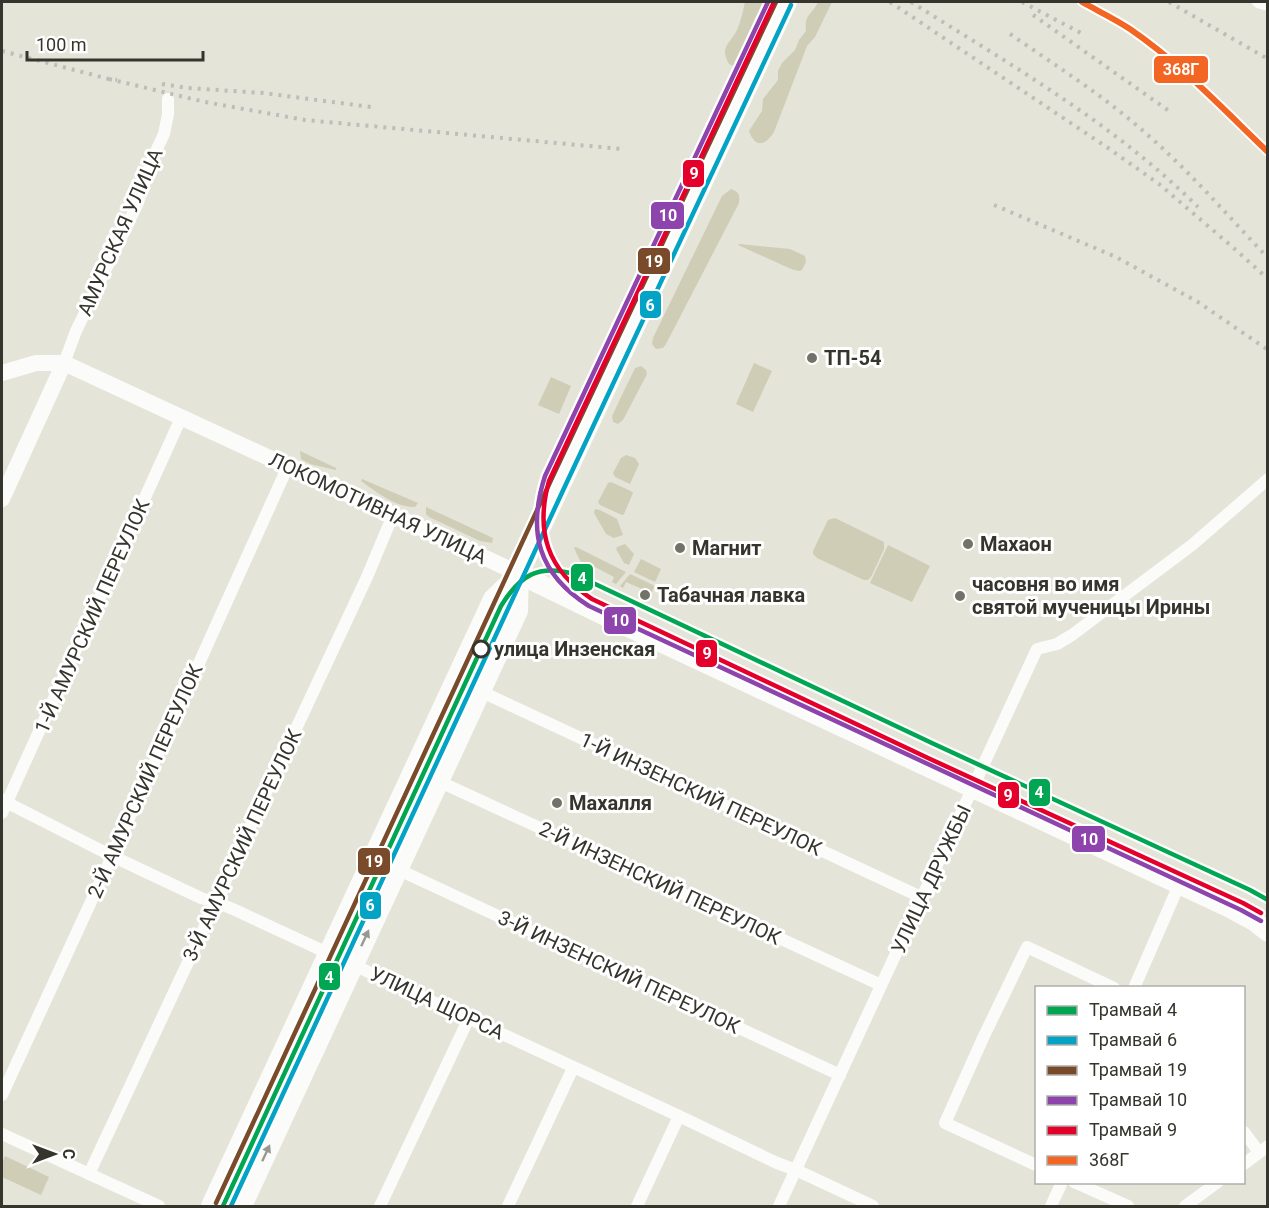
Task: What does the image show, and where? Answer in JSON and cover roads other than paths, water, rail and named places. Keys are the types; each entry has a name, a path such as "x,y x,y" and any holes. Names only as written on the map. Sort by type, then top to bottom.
{"main road":[{"path":"211,1206 493,599 519,574 787,2"},
{"name":"ЛОКОМОТИВНАЯ УЛИЦА","path":"2,373 36,363 64,363 492,561 632,629 1230,908 1254,921 1268,932"},
{"path":"2,499 64,363"},
{"path":"242,1206 518,611 519,574"}],"street":[{"path":"1258,2 1268,5"},
{"name":"АМУРСКАЯ УЛИЦА","path":"64,363 76,331 137,205 164,134 168,99"},
{"name":"1-Й АМУРСКИЙ ПЕРЕУЛОК","path":"3,805 181,418"},
{"name":"2-Й АМУРСКИЙ ПЕРЕУЛОК","path":"2,1095 288,466"},
{"name":"УЛИЦА ДРУЖБЫ","path":"779,1206 1037,649 1057,644 1072,635 1192,545 1268,479"},
{"name":"3-Й АМУРСКИЙ ПЕРЕУЛОК","path":"89,1174 211,913 218,903 228,873 393,515"},
{"name":"1-Й ИНЗЕНСКИЙ ПЕРЕУЛОК","path":"480,691 922,898"},
{"name":"2-Й ИНЗЕНСКИЙ ПЕРЕУЛОК","path":"438,781 881,985"},
{"name":"УЛИЦА ЩОРСА","path":"3,805 201,898 218,903 353,964 873,1206"},
{"name":"3-Й ИНЗЕНСКИЙ ПЕРЕУЛОК","path":"397,869 840,1076"},
{"path":"1134,986 1179,885"},
{"path":"1035,1165 945,1124 1027,947 1112,986"},
{"path":"380,1206 469,1018"},
{"path":"508,1206 573,1068"},
{"path":"637,1206 679,1116"},
{"path":"1245,1133 1263,1149 1245,1163"},
{"path":"2,1134 159,1206"},
{"path":"1051,1206 1061,1184"},
{"path":"1078,1184 1128,1206"},
{"path":"1185,1206 1215,1184"}],"railway":[{"path":"890,2 1159,184 1268,279"},
{"path":"911,2 1097,122 1166,177 1198,207"},
{"path":"1022,2 1081,33"},
{"path":"1169,2 1268,59"},
{"path":"1033,15 1169,111"},
{"path":"1010,34 1082,83 1134,123 1181,166 1268,258"},
{"path":"2,51 117,80"},
{"path":"109,79 205,102 305,120 622,149"},
{"path":"162,84 263,93 371,107"},
{"path":"994,205 1116,257 1198,302 1268,350"}],"tram line":[{"name":"10","path":"768,2 545,476 537,515 541,550 548,566 572,594 589,606 1261,921"},
{"name":"9","path":"774,2 549,481 543,516 548,548 555,562 564,575 592,599 1261,913"},
{"name":"19","path":"216,1203 552,478 776,2"},
{"name":"6","path":"231,1206 791,5"},
{"name":"4","path":"223,1206 501,606 523,580 540,572 550,570 574,574 1268,900"}],"place":[{"name":"ТП-54","path":"812,358"},
{"name":"Махаон","path":"968,544"},
{"name":"Магнит","path":"680,548"},
{"name":"Табачная лавка","path":"645,595"},
{"name":"часовня во имя святой мученицы Ирины","path":"960,596"},
{"name":"улица Инзенская","path":"481,649"},
{"name":"Махалля","path":"557,803"}]}
